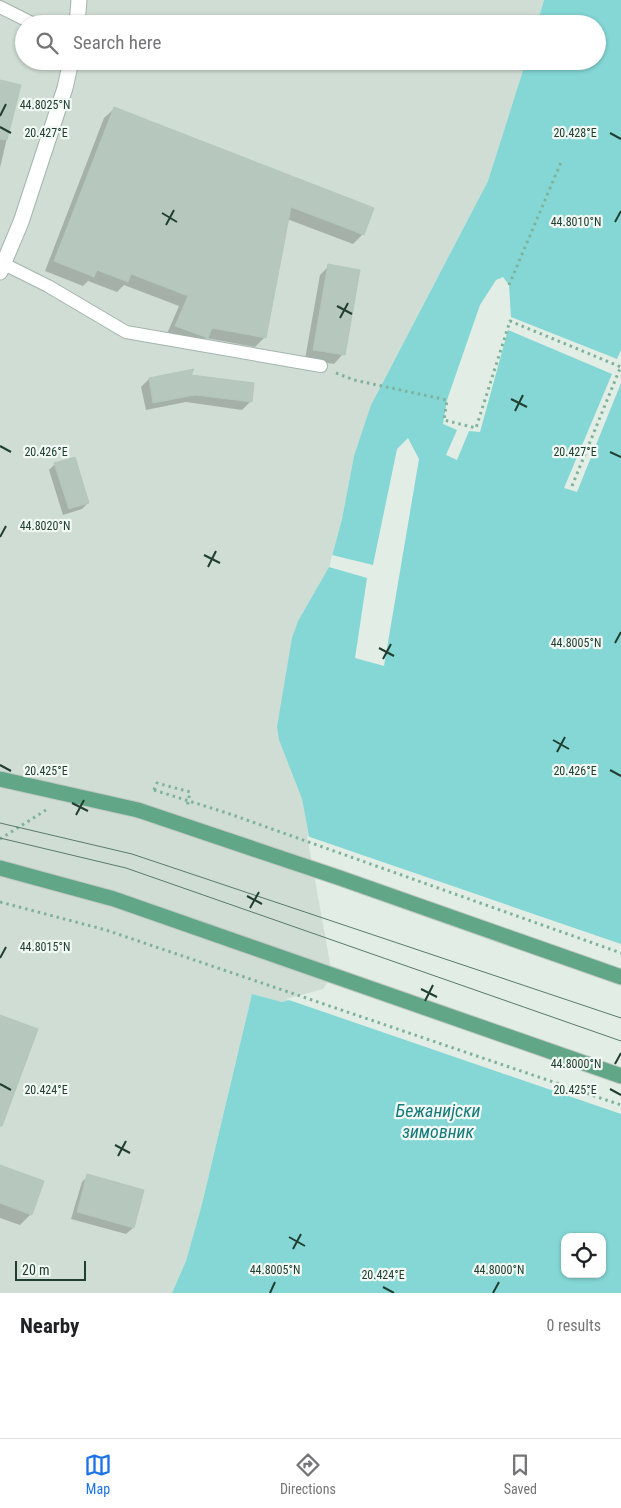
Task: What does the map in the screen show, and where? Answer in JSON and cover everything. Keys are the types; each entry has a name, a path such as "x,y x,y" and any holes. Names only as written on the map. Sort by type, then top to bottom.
{"main road":[{"path":"0,779 138,810 621,977"},
{"path":"0,868 114,899 621,1076"}],"street":[{"path":"78,15 79,0"},
{"path":"2,268 21,222 48,144 69,70"}],"lane":[{"path":"0,8 15,15"},
{"path":"2,268 48,286 126,332 321,366"}],"path":[{"path":"509,286 562,160"},
{"path":"321,366 354,380 447,400 444,420 476,428 510,321 621,367 572,486"},
{"path":"190,792 157,783 154,790 227,813 621,953"},
{"path":"0,902 106,930 621,1105"}],"shaded area":[{"path":"0,0 544,0 540,15 15,15 15,70 523,70 488,181 376,395 354,456 342,519 329,567 298,621 279,740 302,799 333,963 333,977 324,991 282,1002 252,994 202,1204 186,1261 172,1293 0,1293"}],"water":[{"name":"Бежанијски зимовник","path":"544,0 621,0 621,1293 172,1293 186,1261 202,1204 252,994 282,1002 324,991 330,985 333,963 302,799 279,740 277,727 292,638 298,621 329,567 342,519 354,456 371,405 488,181 523,70 606,70 606,15 540,15"}],"pier":[{"path":"503,277 509,285 511,317 617,359 621,350 621,383 577,492 564,488 612,374 508,330 480,432 469,431 457,460 446,455 457,430 443,424 447,400 480,305 496,280"},
{"path":"408,438 419,459 384,666 355,658 367,578 329,567 332,555 373,565 397,449"},
{"path":"307,836 621,944 621,1114 286,999 323,989 331,977"}],"building":[{"path":"0,80 21,85 7,140 0,139"},
{"path":"114,107 374,208 364,235 291,207 266,338 212,328 208,338 175,326 188,296 131,274 128,282 97,270 94,277 54,261"},
{"path":"328,264 360,270 345,355 313,350"},
{"path":"194,369 191,375 254,383 252,402 195,395 153,403 149,378"},
{"path":"75,457 89,503 69,509 54,463"},
{"path":"0,1015 38,1029 2,1126 0,1126"},
{"path":"0,1165 44,1181 32,1215 0,1203"},
{"path":"87,1174 144,1190 134,1228 77,1212"}],"tram line":[{"path":"0,823 132,854 621,1018"},
{"path":"0,838 126,868 621,1041"}]}
